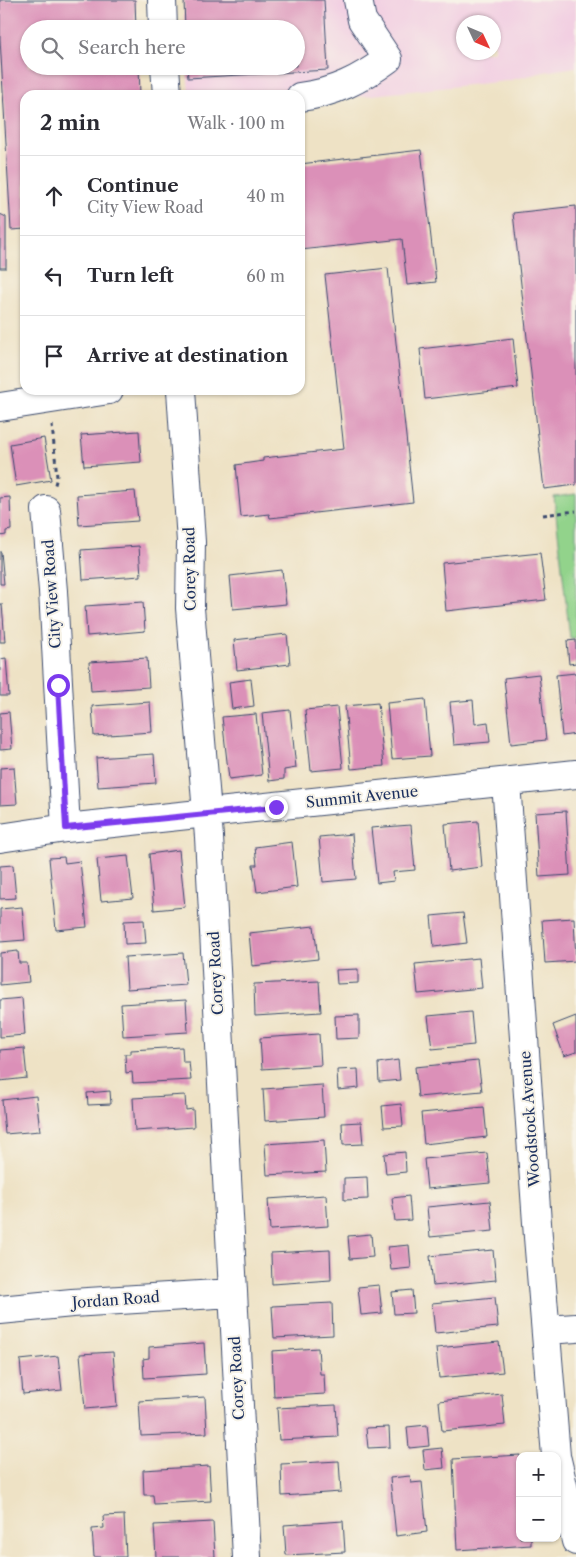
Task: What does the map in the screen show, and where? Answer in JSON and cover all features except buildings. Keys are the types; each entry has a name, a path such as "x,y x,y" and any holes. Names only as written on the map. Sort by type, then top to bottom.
{"street":[{"path":"162,0 163,20"},
{"path":"305,96 325,93 341,87 364,76 388,59 362,20 358,0"},
{"path":"166,75 167,90"},
{"path":"0,407 76,395"},
{"name":"Corey Road","path":"181,395 191,542 190,608 207,814 247,1557"},
{"name":"City View Road","path":"46,510 53,590 66,828"},
{"name":"Summit Avenue","path":"0,838 66,828 576,774"},
{"name":"Woodstock Avenue","path":"506,782 556,1452"},
{"name":"Jordan Road","path":"0,1310 72,1303 232,1293"},
{"path":"546,1330 576,1328"},
{"path":"561,1477 576,1541"}],"path":[{"path":"46,510 57,477 49,399"},
{"path":"542,515 576,511"}],"shaded area":[{"path":"184,0 576,0 576,67 507,81 305,103 305,90 189,90 188,75 305,75 305,20 185,20"}],"green space":[{"path":"576,494 576,638 570,638 554,497"}],"route":[{"path":"58,685 66,828 276,807"}]}
